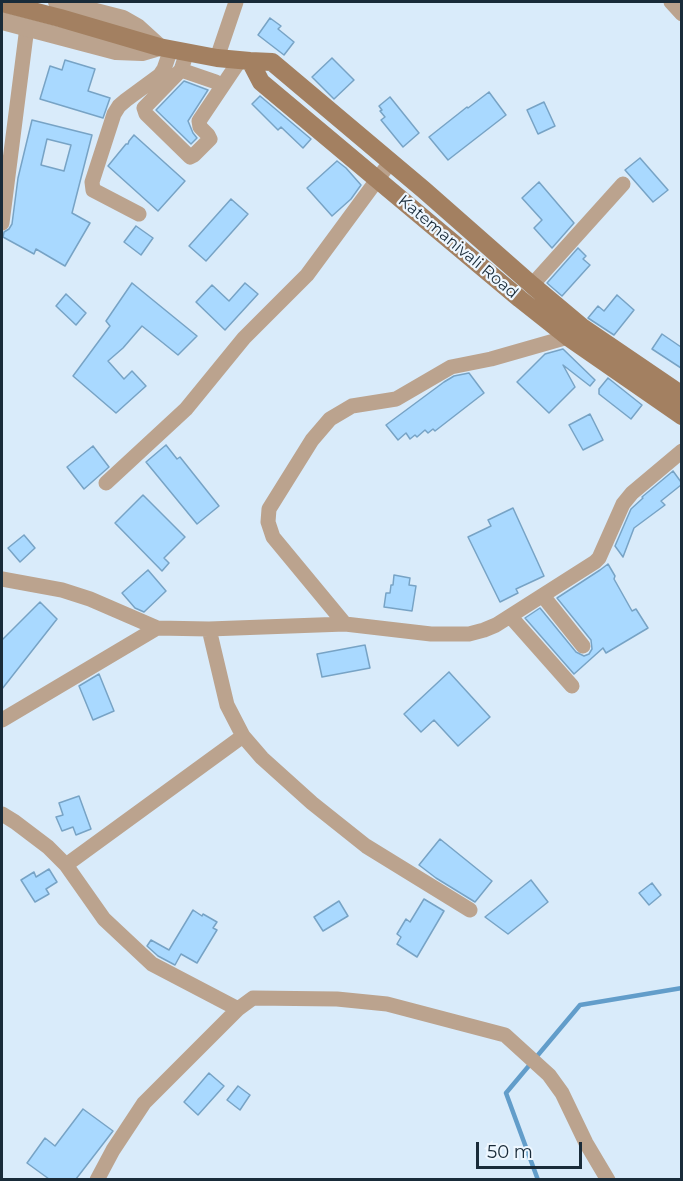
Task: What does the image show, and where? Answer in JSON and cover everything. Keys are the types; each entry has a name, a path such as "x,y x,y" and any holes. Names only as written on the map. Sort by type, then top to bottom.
{"main road":[{"name":"Katemanivali Road","path":"2,3 58,10 173,49 217,58 272,62 582,327 681,395"},
{"name":"Katemanivali Road","path":"245,61 261,82 511,292 568,337 681,416"}],"street":[{"path":"217,58 236,2"},
{"path":"671,2 681,14"},
{"path":"2,21 116,51 142,52 173,49"},
{"path":"2,223 27,27"},
{"path":"173,49 181,70"},
{"path":"173,49 144,111 188,156 192,157 210,139 199,124 201,117 245,61"},
{"path":"181,70 216,82"},
{"path":"139,214 93,190 92,187 114,114 119,106 154,88 181,70"},
{"path":"106,483 186,409 244,338 307,275 390,161"},
{"path":"532,285 623,184"},
{"path":"345,624 273,537 268,522 269,509 312,440 330,419 352,406 396,399 451,367 568,337"},
{"path":"2,579 62,590 90,599 157,628 209,629 345,624 431,634 470,634 496,625 595,562 599,558 622,504 681,451"},
{"path":"543,596 583,646"},
{"path":"510,616 572,686"},
{"path":"2,720 157,628"},
{"path":"209,629 227,705 243,736 262,758 366,846 470,910"},
{"path":"66,865 243,736"},
{"path":"2,814 48,847 66,865 104,919 152,964 237,1010"},
{"path":"97,1179 113,1149 144,1103 237,1010 253,998 337,999 387,1004 505,1035 549,1075 562,1094 586,1143 608,1179"}],"building":[{"path":"270,18 281,26 278,29 294,42 284,55 258,35"},
{"path":"332,58 354,80 334,99 312,77"},
{"path":"65,60 95,69 88,91 110,98 103,118 40,99 50,66 62,70"},
{"path":"184,81 208,90 188,121 197,138 191,144 156,110"},
{"path":"489,92 506,115 448,160 429,137"},
{"path":"260,96 311,139 303,148 281,127 278,130 252,104"},
{"path":"390,97 419,133 403,147 381,120 385,117 379,106"},
{"path":"544,102 555,126 538,134 527,110"},
{"path":"32,120 92,135 72,213 90,223 65,266 36,249 34,254 3,237 4,232 12,224 18,178","holes":["47,139 71,145 64,171 41,165"]},
{"path":"134,135 185,181 158,211 108,166"},
{"path":"640,158 668,190 653,202 625,170"},
{"path":"337,161 361,185 351,199 332,216 307,188"},
{"path":"539,182 574,223 552,248 534,228 542,220 522,198"},
{"path":"231,199 248,214 206,261 189,246"},
{"path":"136,226 153,238 141,255 124,242"},
{"path":"578,248 586,256 583,259 590,265 562,296 547,283"},
{"path":"132,283 197,336 178,355 142,326 108,361 124,379 132,371 146,386 116,413 73,376 110,326 106,321"},
{"path":"245,283 258,294 225,330 196,302 212,285 229,301"},
{"path":"66,294 86,313 76,325 56,306"},
{"path":"617,295 634,310 614,335 588,318 598,306 604,311"},
{"path":"662,334 681,347 681,368 652,349"},
{"path":"563,349 595,380 590,386 563,365 575,387 549,413 517,382 545,354"},
{"path":"469,373 484,393 435,431 433,429 428,433 425,430 417,437 415,435 410,439 406,433 398,440 386,425 444,382 454,376"},
{"path":"608,378 642,405 631,419 599,394 599,389"},
{"path":"590,414 603,440 583,450 569,425"},
{"path":"166,445 177,459 180,457 219,506 197,524 146,462"},
{"path":"93,446 109,467 84,489 67,467"},
{"path":"673,471 681,485 661,501 665,505 634,528 623,557 615,546 631,509"},
{"path":"143,495 185,537 164,558 169,563 162,571 115,523"},
{"path":"513,508 544,576 516,589 518,593 500,602 468,537 491,526 488,520"},
{"path":"24,535 35,548 20,562 8,548"},
{"path":"608,564 632,611 636,609 648,628 606,653 603,648 574,674 525,618 540,608 576,652 584,656 589,654 592,649 591,640 557,598"},
{"path":"148,570 166,591 144,612 135,608 122,593"},
{"path":"394,575 410,578 409,585 416,586 412,611 384,607 386,593 390,593"},
{"path":"40,602 57,619 2,689 2,640"},
{"path":"365,645 370,668 322,677 317,654"},
{"path":"449,672 490,717 458,746 434,720 421,732 404,714"},
{"path":"99,674 114,711 93,720 79,686"},
{"path":"79,796 91,829 76,835 73,827 62,831 56,817 63,815 59,803"},
{"path":"440,839 492,881 475,902 419,865"},
{"path":"49,869 57,882 46,889 49,894 35,902 21,880 34,872 36,877"},
{"path":"531,880 548,902 508,934 485,917"},
{"path":"652,883 661,895 649,905 639,893"},
{"path":"424,899 444,911 417,957 397,944 401,937 397,934 406,919 410,922"},
{"path":"339,901 348,916 323,931 314,917"},
{"path":"193,910 217,922 213,928 217,930 197,963 181,954 175,965 158,956 147,946 151,940 169,950"},
{"path":"209,1073 224,1086 198,1115 184,1102"},
{"path":"238,1086 250,1095 240,1110 227,1100"},
{"path":"83,1109 113,1131 76,1179 49,1179 27,1163 45,1138 55,1146"}],"waterway":[{"path":"538,1180 506,1093 580,1005 682,988"}]}
